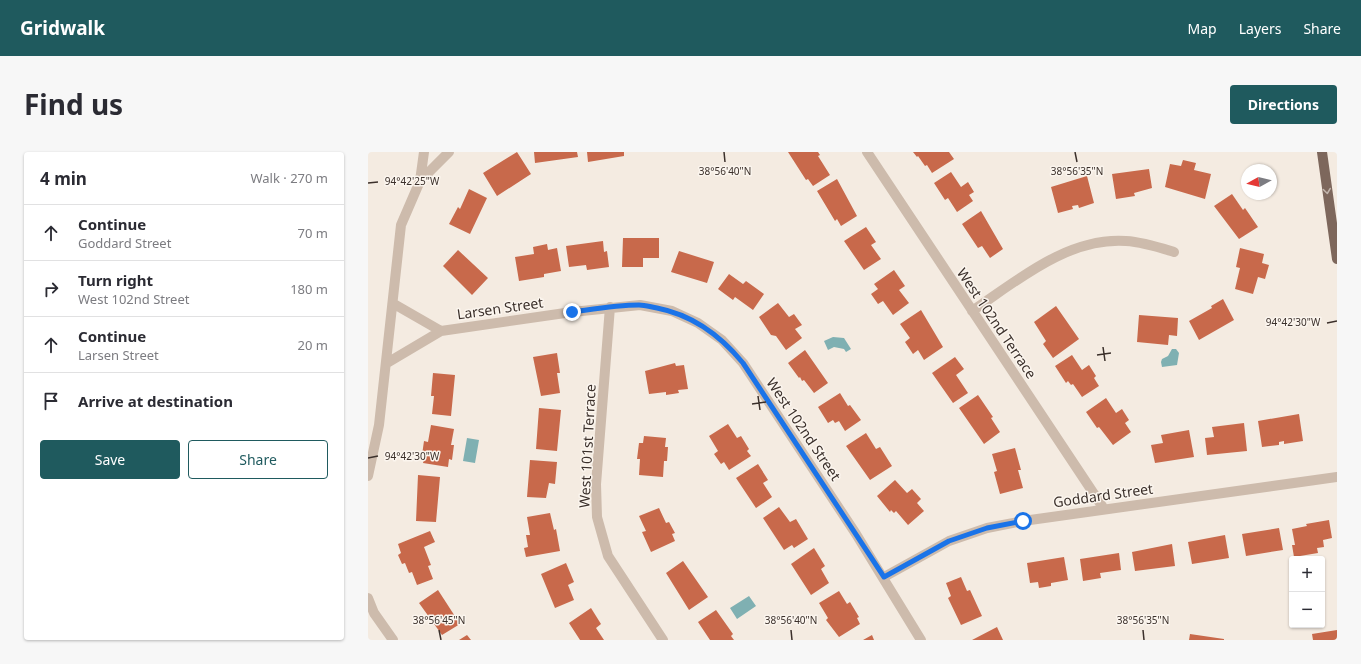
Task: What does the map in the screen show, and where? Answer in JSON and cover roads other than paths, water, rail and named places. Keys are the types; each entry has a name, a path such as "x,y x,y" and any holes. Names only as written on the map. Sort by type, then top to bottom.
{"main road":[{"path":"1322,152 1337,259"}],"street":[{"path":"368,476 379,425 394,304 401,225 420,180 424,152"},
{"path":"420,180 449,152"},
{"name":"West 102nd Terrace","path":"867,152 1104,509"},
{"path":"972,311 1051,259 1089,245 1125,241 1142,243 1174,252"},
{"name":"Larsen Street","path":"394,304 441,331"},
{"name":"West 102nd Street","path":"610,307 640,305 672,311 698,323 722,340 743,363 884,577 921,640"},
{"name":"Larsen Street","path":"387,362 441,331 610,307"},
{"name":"West 101st Terrace","path":"610,307 596,484 597,517 608,556 663,640"},
{"name":"Goddard Street","path":"884,577 949,541 987,528 1104,509 1337,477"},
{"path":"368,598 371,612 392,640"}],"water":[{"path":"833,337 844,338 851,349 846,352 844,349 834,347 828,350 824,341"},
{"path":"1172,349 1176,349 1179,353 1177,365 1162,367 1162,359 1168,356"},
{"path":"467,438 479,440 475,463 463,461"},
{"path":"749,596 756,606 737,619 730,608"}]}
